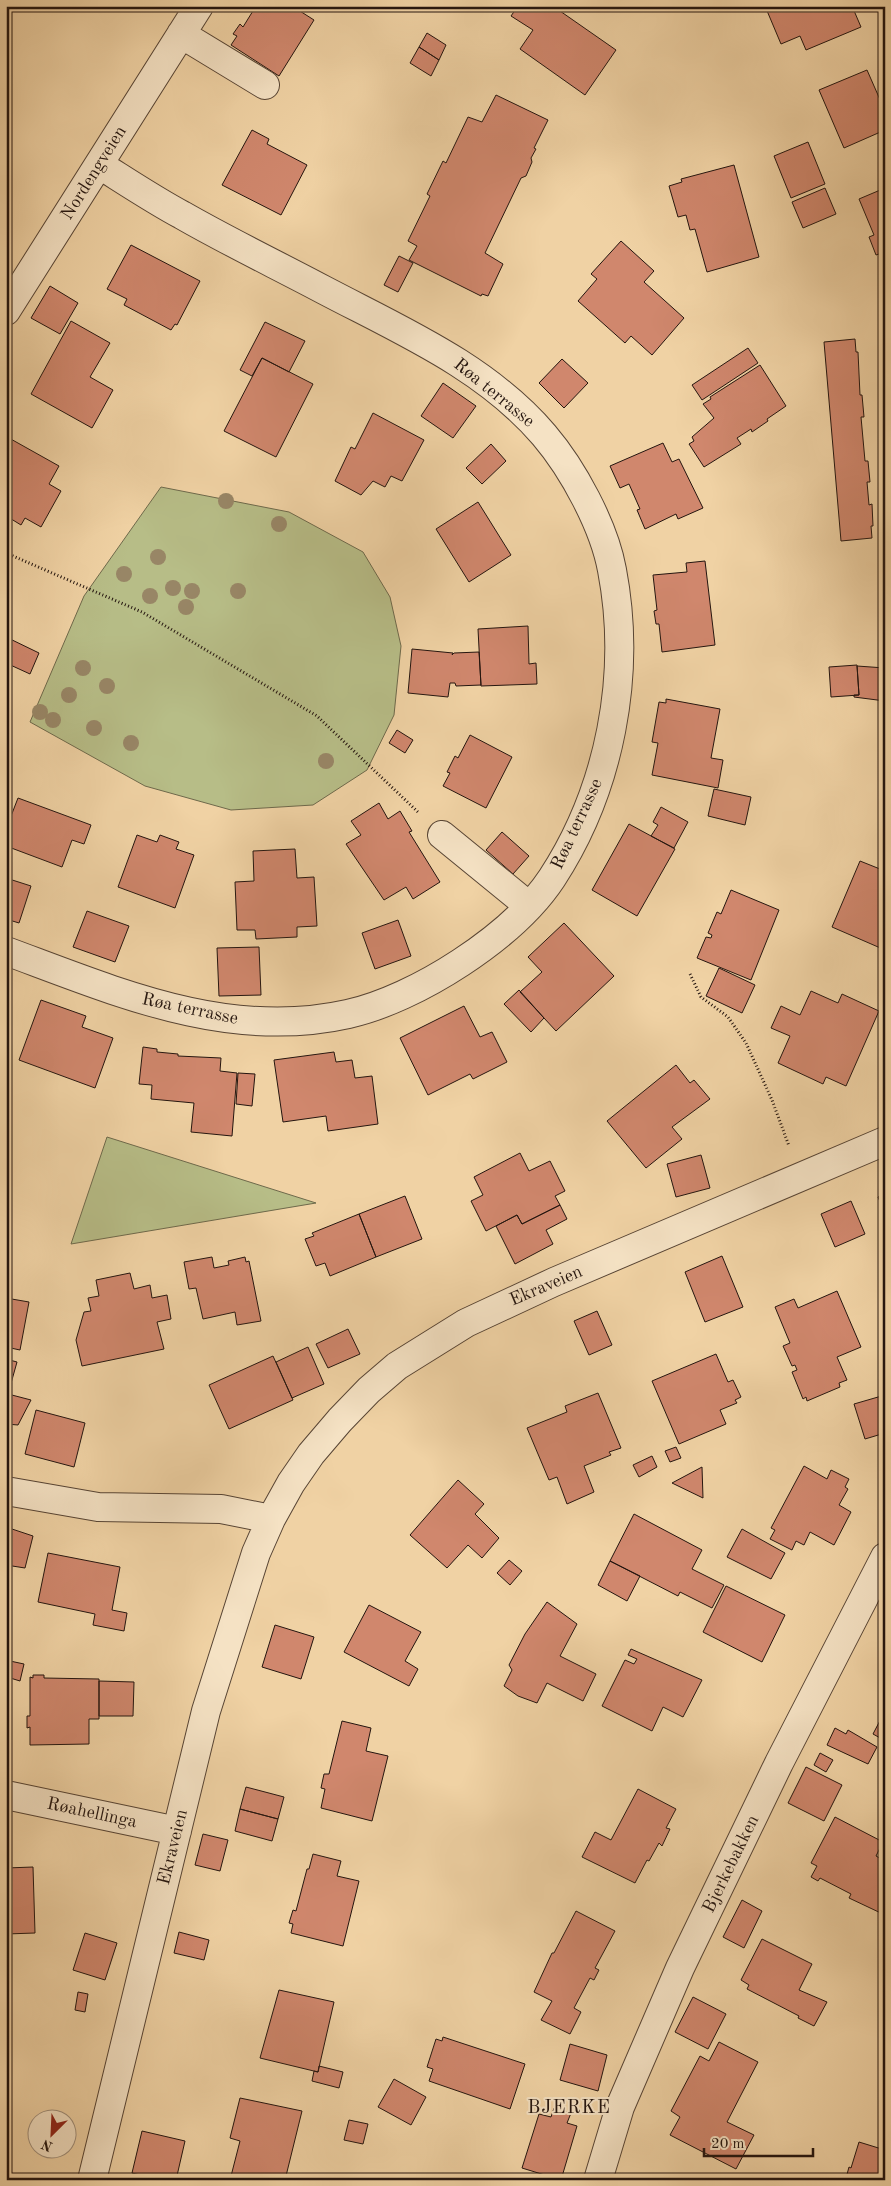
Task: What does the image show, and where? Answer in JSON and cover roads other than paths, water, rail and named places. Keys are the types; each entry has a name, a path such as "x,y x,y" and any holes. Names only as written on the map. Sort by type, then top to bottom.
{"street":[{"name":"Nordengveien","path":"6,311 100,165 198,6"},
{"path":"181,34 265,85"},
{"name":"Røa terrasse","path":"6,951 94,983 173,1008 214,1018 259,1022 305,1021 349,1014 388,1002 450,970 495,937 529,906 551,880 584,818 601,773 618,684 620,638 612,568 596,522 575,481 546,437 519,408 466,366 414,336 182,215 100,165"},
{"path":"442,835 529,906"},
{"name":"Ekraveien","path":"92,2180 206,1711 245,1583 271,1519 292,1482 311,1454 369,1390 397,1366 431,1343 505,1303 885,1140"},
{"path":"6,1491 98,1507 221,1509 271,1519"},
{"name":"Bjerkebakken","path":"598,2180 620,2106 680,1968 780,1763 885,1557"},
{"name":"Røahellinga","path":"6,1795 177,1831"}],"district":[{"name":"BJERKE","path":"569,2108"}]}
